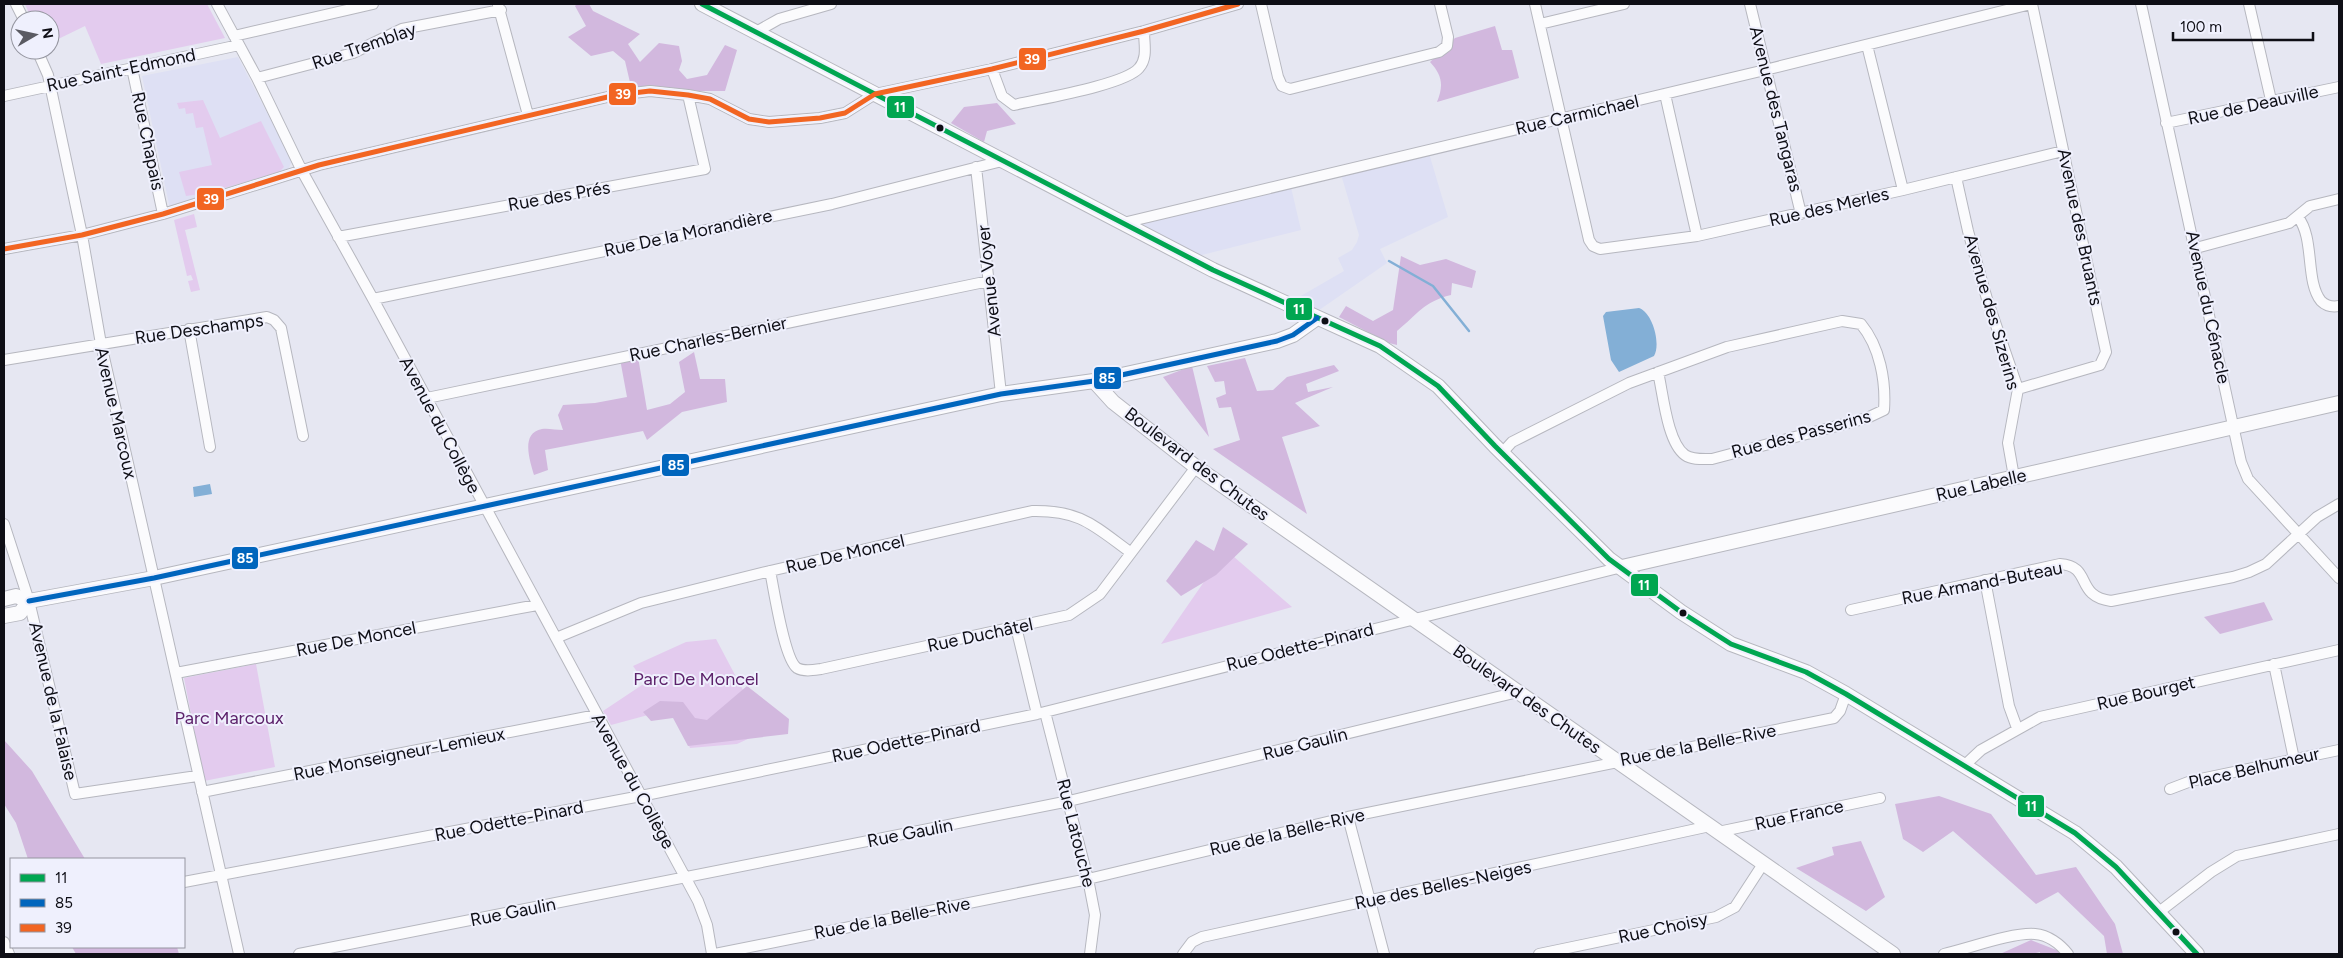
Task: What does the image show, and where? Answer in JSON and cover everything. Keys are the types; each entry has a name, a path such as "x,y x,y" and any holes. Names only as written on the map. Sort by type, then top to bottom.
{"street":[{"name":"Avenue du Collège","path":"217,4 257,78 302,171 685,878 707,925 713,954"},
{"name":"Rue Saint-Edmond","path":"4,96 132,68 373,4"},
{"path":"702,4 1213,270 1380,346 1438,386 1502,453 1609,559 1681,612 1731,644 1806,672 1965,765 2075,833 2116,868 2198,954"},
{"path":"756,32 779,19 831,4"},
{"path":"4,249 82,235 163,214 319,165 616,95 650,92 688,95 710,99 749,119 768,122 811,120 845,113 875,94 992,69 1144,31 1238,4"},
{"path":"1261,4 1278,77 1282,86 1290,89 1439,52 1447,46 1448,37 1440,4"},
{"path":"1535,4 1562,119"},
{"path":"1540,24 1624,4"},
{"name":"Avenue des Tangaras","path":"1750,4 1801,214"},
{"name":"Rue Carmichael","path":"1123,223 1666,94 2031,4"},
{"name":"Avenue des Bruants","path":"2018,388 2100,365 2106,352 2031,4"},
{"name":"Avenue du Cénacle","path":"2141,4 2166,123 2196,248 2241,462 2248,479 2339,578"},
{"path":"2249,4 2271,100"},
{"path":"499,7 528,115"},
{"name":"Rue Tremblay","path":"257,78 353,53 402,30 499,7"},
{"path":"992,69 1002,96 1014,105 1061,95 1127,77 1138,69 1144,59 1144,31"},
{"path":"1867,44 1903,190"},
{"name":"Avenue Marcoux","path":"41,60 48,75 82,235 100,344 176,673 197,776"},
{"name":"Rue Chapais","path":"132,68 163,214"},
{"name":"Rue de Deauville","path":"2166,123 2339,87"},
{"path":"1666,94 1698,236"},
{"name":"Rue des Prés","path":"338,237 705,169 688,95"},
{"name":"Rue des Merles","path":"1562,119 1589,240 1593,246 1600,249 1698,236 1801,214 2064,151"},
{"name":"Rue De la Morandière","path":"373,299 832,204 1002,161"},
{"name":"Avenue Voyer","path":"976,167 1001,394"},
{"name":"Avenue des Sizerins","path":"1956,177 1968,231 1987,299 2018,388 2008,443 2014,477"},
{"path":"2196,248 2290,223 2310,206 2339,199"},
{"path":"2298,217 2304,225 2316,288 2322,301 2331,307 2339,306"},
{"name":"Rue Charles-Bernier","path":"426,398 989,281"},
{"name":"Rue Deschamps","path":"4,360 267,316 274,320 281,328 303,436"},
{"path":"4,599 16,596 29,601 154,578 1001,394 1094,381 1277,341 1293,335 1317,318"},
{"name":"Rue des Passerins","path":"1502,453 1512,442 1629,383 1658,372 1737,345 1842,321 1861,324 1872,338 1886,388 1884,410 1867,418 1712,459 1698,460 1685,455 1673,439 1658,372"},
{"path":"189,329 210,448"},
{"name":"Boulevard des Chutes","path":"1094,381 1113,402 1196,468 1893,954"},
{"name":"Rue Labelle","path":"1622,567 2339,403"},
{"name":"Rue Duchâtel","path":"770,571 785,643 790,658 797,668 806,670 821,669 1069,615 1100,594 1130,552 1196,468"},
{"name":"Rue Armand-Buteau","path":"1851,610 2060,564 2071,565 2079,570 2088,591 2097,599 2126,600 2233,577 2266,564 2318,517 2339,504"},
{"name":"Rue De Moncel","path":"556,638 641,603 770,571 1032,511 1055,510 1074,515 1130,552"},
{"path":"4,524 29,601"},
{"name":"Rue Odette-Pinard","path":"185,882 642,796 1041,713 1411,618 1622,567"},
{"path":"1985,580 2009,706 2017,728"},
{"path":"4,616 20,613 29,601"},
{"name":"Avenue de la Falaise","path":"29,601 75,794 197,776"},
{"name":"Rue De Moncel","path":"176,673 537,605"},
{"name":"Rue Latouche","path":"1016,627 1069,801 1088,879 1095,915 1090,954"},
{"name":"Rue Bourget","path":"1965,765 1982,750 2017,728 2040,717 2339,650"},
{"path":"2274,664 2294,759"},
{"name":"Rue Gaulin","path":"299,954 1069,801 1518,692"},
{"name":"Rue de la Belle-Rive","path":"713,954 1088,879 1348,817 1834,718 1840,711 1846,694"},
{"name":"Rue Monseigneur-Lemieux","path":"202,792 597,715"},
{"name":"Place Belhumeur","path":"2170,789 2190,780 2339,750"},
{"path":"197,776 239,954"},
{"name":"Rue France","path":"1714,829 1880,798"},
{"path":"1348,817 1384,954"},
{"name":"Rue des Belles-Neiges","path":"1183,954 1192,942 1202,937 1714,829"},
{"path":"2159,912 2211,872 2238,856 2339,834"},
{"name":"Rue Choisy","path":"1539,954 1716,917 1735,907 1763,864"},
{"path":"1944,954 2015,936 2035,934 2050,939 2068,954"},
{"path":"4,942 10,954"}],"shaded area":[{"path":"577,4 589,4 593,11 640,34 628,44 640,62 659,43 679,46 682,61 679,70 687,79 707,75 725,45 737,50 725,91 632,91 625,61 613,51 591,56 568,37 586,26 575,6"},
{"path":"1495,26 1502,50 1512,50 1519,78 1437,102 1441,90 1441,80 1430,62 1455,38"},
{"path":"238,57 292,161 287,172 170,209 142,76"},
{"path":"997,103 1016,124 987,131 984,142 951,123 964,107"},
{"path":"1428,150 1448,217 1380,249 1387,263 1312,315 1287,304 1344,271 1338,258 1352,250 1357,242 1359,235 1340,171"},
{"path":"1290,183 1301,230 1190,258 1123,223"},
{"path":"1401,256 1420,265 1446,259 1476,271 1472,288 1452,283 1451,295 1434,301 1421,309 1397,331 1397,345 1389,343 1339,317 1346,306 1373,321 1393,310"},
{"path":"694,352 700,379 725,379 727,402 682,412 647,440 643,431 545,450 548,470 534,475 528,448 531,436 542,429 563,430 558,415 563,405 595,403 627,397 620,359 638,357 647,410 670,404 685,392 679,362"},
{"path":"1245,358 1257,391 1273,390 1287,377 1334,365 1339,371 1306,384 1308,392 1333,387 1295,403 1320,426 1282,437 1307,514 1213,449 1240,440 1231,407 1219,408 1216,398 1226,394 1224,381 1215,382 1207,366"},
{"path":"1192,366 1209,437 1163,377"},
{"path":"1223,527 1248,544 1216,575 1181,596 1166,581 1196,540 1214,551"},
{"path":"2264,602 2273,620 2220,634 2204,617"},
{"path":"747,686 789,719 788,734 688,746 673,718 651,721 643,712 660,701 683,702 695,718 707,720"},
{"path":"4,740 32,771 84,858 28,858 16,823 4,804"},
{"path":"1939,796 1991,814 2036,875 2076,867 2115,924 2123,954 2107,954 2104,936 2058,892 2036,904 1953,831 1923,852 1903,839 1895,804"},
{"path":"1861,841 1885,897 1866,911 1796,868 1834,855 1832,847"},
{"path":"2031,940 2059,951 2061,954 2040,954 2040,952 2032,954 2000,954"},
{"path":"73,948 177,948 179,954 76,954"}],"green space":[{"path":"25,4 207,4 225,38 101,64 85,26 60,38 60,10 28,10"},
{"path":"203,100 220,138 261,121 284,167 279,172 207,193 186,196 179,172 212,165 203,127 196,128 193,113 186,114 185,108 179,109 177,103"},
{"path":"194,214 197,227 185,230 200,290 191,292 188,281 193,280 191,275 187,276 174,220"},
{"path":"1226,550 1292,607 1161,644"},
{"name":"Parc De Moncel","path":"716,639 743,690 774,727 737,744 690,748 674,708 611,725 603,711 645,683 633,666 686,642"},
{"name":"Parc Marcoux","path":"256,664 275,767 204,781 184,678"}],"water":[{"path":"1639,308 1644,311 1652,322 1657,344 1656,351 1654,356 1619,372 1611,360 1603,316 1606,312"},
{"path":"210,484 212,494 194,497 193,487"}],"waterway":[{"path":"1389,261 1433,286 1469,331"}],"transit line":[{"name":"11","path":"702,4 1213,270 1380,346 1438,386 1495,446 1609,559 1681,612 1731,644 1806,672 1846,694 2075,833 2116,867 2197,954"},
{"name":"39","path":"4,249 82,235 163,214 319,165 616,95 650,91 688,95 710,99 749,119 769,122 820,118 845,113 875,94 992,69 1144,31 1238,4"},
{"name":"85","path":"29,601 154,578 1001,394 1094,381 1277,341 1293,335 1317,318"}]}
